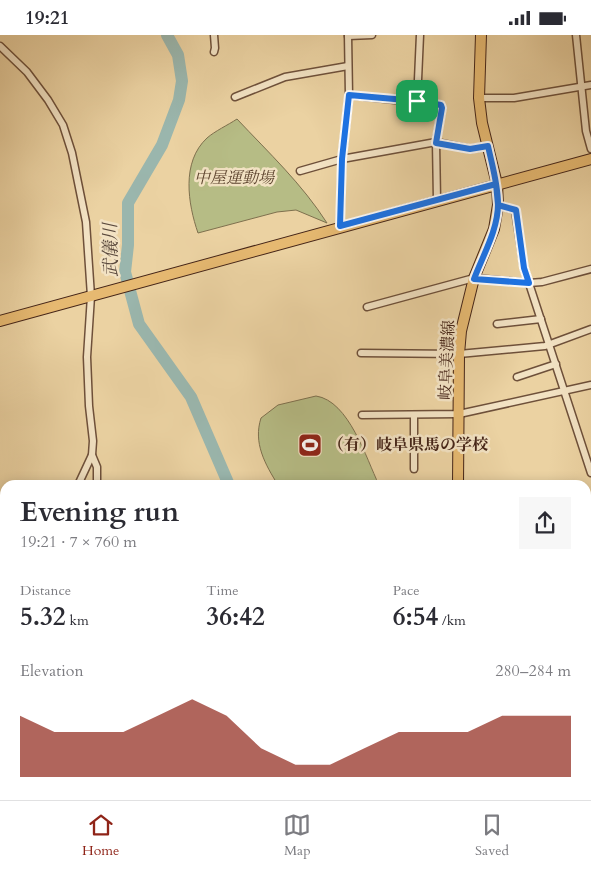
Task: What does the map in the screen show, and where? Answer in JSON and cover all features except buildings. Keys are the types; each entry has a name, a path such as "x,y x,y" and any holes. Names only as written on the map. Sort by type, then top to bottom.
{"main road":[{"name":"岐阜美濃線","path":"458,480 459,354 461,331 474,279 494,229 498,205 496,184 482,123 479,98 481,35"},
{"path":"0,321 340,226 591,159"}],"street":[{"path":"214,35 214,52"},
{"path":"340,226 342,159 349,95 348,36 372,35"},
{"path":"417,101 420,35"},
{"path":"576,35 580,87 586,131 591,149"},
{"path":"0,46 27,71 48,99 63,125 72,153 86,223 95,294 87,357 93,441 92,455 80,480"},
{"path":"234,97 285,77 348,66"},
{"path":"479,98 514,97 591,85"},
{"path":"349,95 441,105 436,143 437,200"},
{"path":"300,171 342,159 436,143 470,149 488,146"},
{"path":"498,205 516,210 524,268 591,473"},
{"path":"367,307 474,279 529,283 542,282 591,269"},
{"path":"497,324 541,319"},
{"path":"361,353 459,354 550,345 591,329"},
{"path":"517,377 556,364"},
{"path":"362,415 459,414 591,385"},
{"path":"414,415 414,469"},
{"path":"92,455 97,467 97,480"}],"green space":[{"name":"中屋運動場","path":"237,119 296,182 327,223 296,210 277,212 198,233 194,222 189,184 193,159 207,138"},
{"name":"（有）岐阜県馬の学校","path":"316,396 328,400 338,408 355,432 377,480 275,480 265,461 258,436 261,418 278,405"}],"waterway":[{"name":"武儀川","path":"167,35 178,55 182,81 179,100 162,145 128,203 128,245 125,272 139,324 191,397 227,480"}],"place":[{"name":"（有）岐阜県馬の学校","path":"310,445"}],"route":[{"path":"417,101 349,95 342,159 340,226 496,184 498,205 516,210 524,268 529,283 474,279 494,229 498,205 496,184 488,146 470,149 436,143 441,105 417,101"}]}
